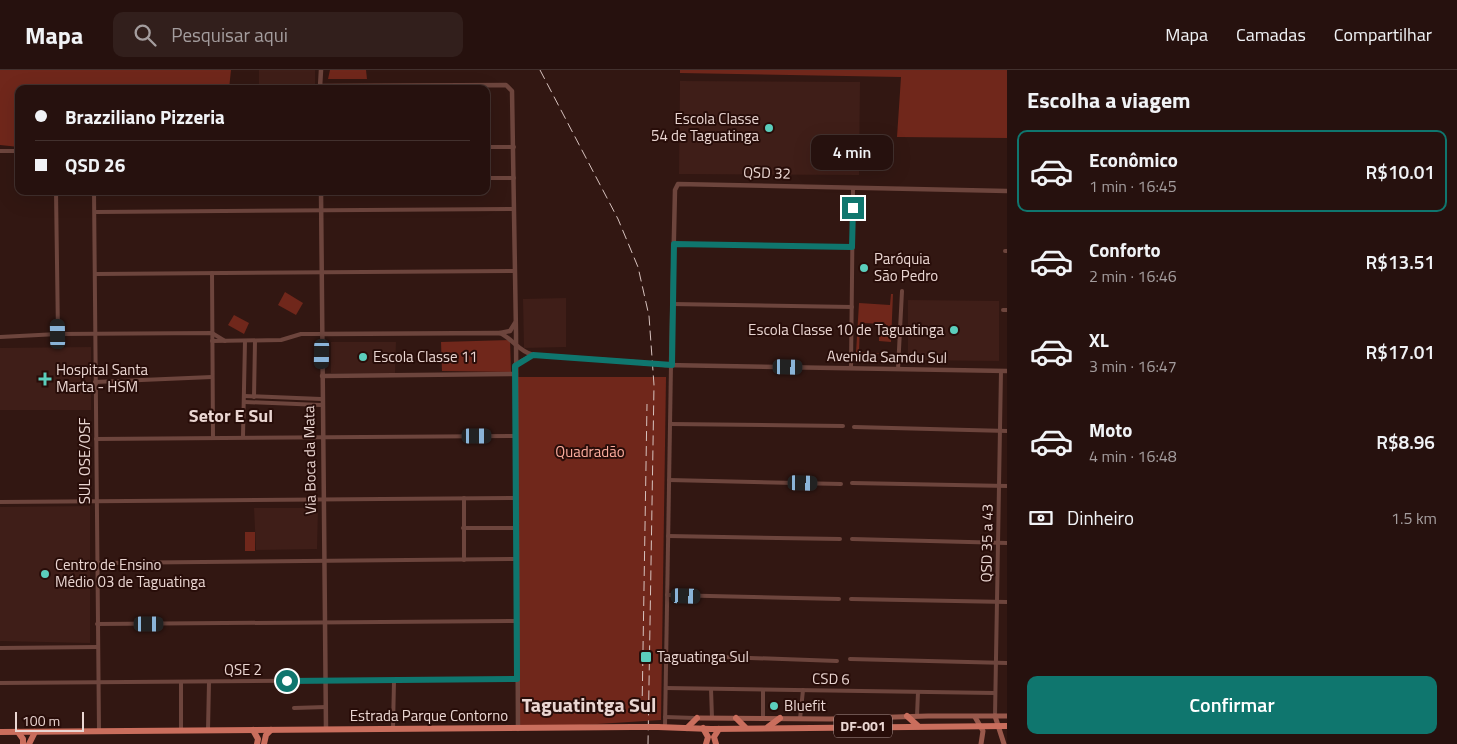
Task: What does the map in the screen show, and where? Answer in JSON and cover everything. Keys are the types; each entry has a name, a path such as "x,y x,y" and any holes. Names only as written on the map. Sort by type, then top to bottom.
{"highway":[{"path":"907,716 918,726"},
{"path":"687,728 697,718"},
{"path":"736,718 745,728"},
{"path":"768,727 780,718"},
{"name":"Estrada Parque Contorno","path":"0,732 393,728 1007,726"},
{"path":"704,728 708,737 706,744"},
{"path":"716,744 714,738 719,728"},
{"path":"253,730 258,739 257,744"},
{"path":"264,744 266,735 271,730"},
{"path":"18,732 23,739 23,744"},
{"path":"29,744 36,732"}],"main road":[{"path":"995,716 1004,744"},
{"path":"697,718 1007,716"},
{"path":"976,717 981,725 984,736 981,744"}],"street":[{"path":"320,85 321,70"},
{"path":"490,86 506,86 511,89 514,97 518,729"},
{"path":"490,147 514,147"},
{"path":"0,151 15,151"},
{"path":"490,178 514,178"},
{"name":"QSD 32","path":"674,244 674,190 679,184 1007,191"},
{"path":"851,368 854,188"},
{"path":"56,195 58,334"},
{"name":"SUL OSE/OSF","path":"94,195 99,731"},
{"name":"Via Boca da Mata","path":"321,195 321,402 326,729"},
{"path":"95,212 514,209"},
{"path":"661,727 665,718 666,688 674,244 852,247"},
{"path":"95,274 514,271"},
{"path":"212,273 213,437"},
{"path":"898,369 902,291"},
{"path":"672,304 852,307"},
{"path":"212,341 281,340 301,334 500,333 510,331 515,322"},
{"name":"Avenida Samdu Sul","path":"500,333 522,352 533,355 665,365 1007,371"},
{"path":"0,337 58,334 212,334 225,341"},
{"path":"243,436 245,341"},
{"path":"254,402 255,341"},
{"path":"515,366 533,355"},
{"name":"QSD 35 a 43","path":"995,716 1001,371"},
{"path":"322,376 516,374"},
{"path":"95,382 212,377"},
{"path":"245,396 321,402"},
{"path":"245,402 321,402"},
{"path":"670,424 843,426"},
{"path":"854,427 1007,430"},
{"path":"96,439 243,436 516,436"},
{"path":"669,480 841,484"},
{"path":"852,483 1007,486"},
{"path":"464,498 464,560"},
{"path":"0,502 516,498"},
{"path":"463,528 517,528"},
{"path":"668,536 840,539"},
{"path":"852,539 1007,542"},
{"path":"97,563 516,559"},
{"path":"667,595 839,599"},
{"path":"851,599 1007,602"},
{"path":"97,624 516,621"},
{"path":"0,648 98,647"},
{"path":"666,655 837,661"},
{"path":"850,659 1007,663"},
{"name":"QSE 2","path":"0,683 517,679"},
{"path":"393,728 394,680"},
{"path":"181,682 181,730"},
{"path":"208,730 209,682"},
{"name":"CSD 6","path":"666,688 995,693"},
{"path":"712,689 712,718"},
{"path":"763,718 764,690"},
{"path":"800,718 802,690"},
{"path":"917,716 918,692"},
{"path":"294,708 326,707"},
{"path":"665,718 697,718"}],"shaded area":[{"path":"259,70 315,70 315,85 259,85"},
{"name":"Escola Classe 54 de Taguatinga","path":"680,81 860,82 859,175 679,174"},
{"path":"566,298 566,347 524,348 523,299"},
{"name":"Escola Classe 10 de Taguatinga","path":"908,300 999,301 999,361 908,360"},
{"name":"Escola Classe 11","path":"331,342 396,342 395,373 331,373"},
{"name":"Hospital Santa Marta - HSM","path":"91,347 91,410 0,410 0,348"},
{"name":"Centro de Ensino Médio 03 de Taguatinga","path":"90,506 90,643 0,641 0,507"},
{"path":"254,508 318,508 317,549 256,550"}],"green space":[{"path":"0,70 231,70 229,85 15,85 15,147 0,145"},
{"path":"330,70 366,70 367,79 328,79"},
{"path":"680,70 1007,70 1007,138 897,137 901,77 680,73"},
{"path":"285,292 303,303 296,315 278,305"},
{"path":"891,294 893,294 891,342 879,341 879,333 886,333 886,324 860,323 859,352 891,354 856,353 859,303 890,305"},
{"path":"234,315 249,323 244,334 228,325"},
{"path":"510,340 511,372 442,371 441,342"},
{"name":"Quadradão","path":"516,377 666,377 661,720 518,729"},
{"path":"245,532 255,532 255,551 245,551"}],"railway":[{"path":"540,70 618,219 638,267 649,316 654,385 648,744"},
{"path":"642,711 647,404"}],"place":[{"name":"Escola Classe 54 de Taguatinga","path":"769,128"},
{"name":"Paróquia São Pedro","path":"864,268"},
{"name":"Escola Classe 10 de Taguatinga","path":"954,330"},
{"name":"Escola Classe 11","path":"363,357"},
{"name":"Hospital Santa Marta - HSM","path":"45,379"},
{"name":"Centro de Ensino Médio 03 de Taguatinga","path":"45,574"},
{"name":"Taguatinga Sul","path":"646,657"},
{"name":"Bluefit","path":"774,706"}],"district":[{"name":"Setor E Sul","path":"231,416"},
{"name":"Taguatintga Sul","path":"589,705"}],"route":[{"path":"287,681 517,679 515,366 533,355 672,365 674,244 852,247 853,208"}]}
